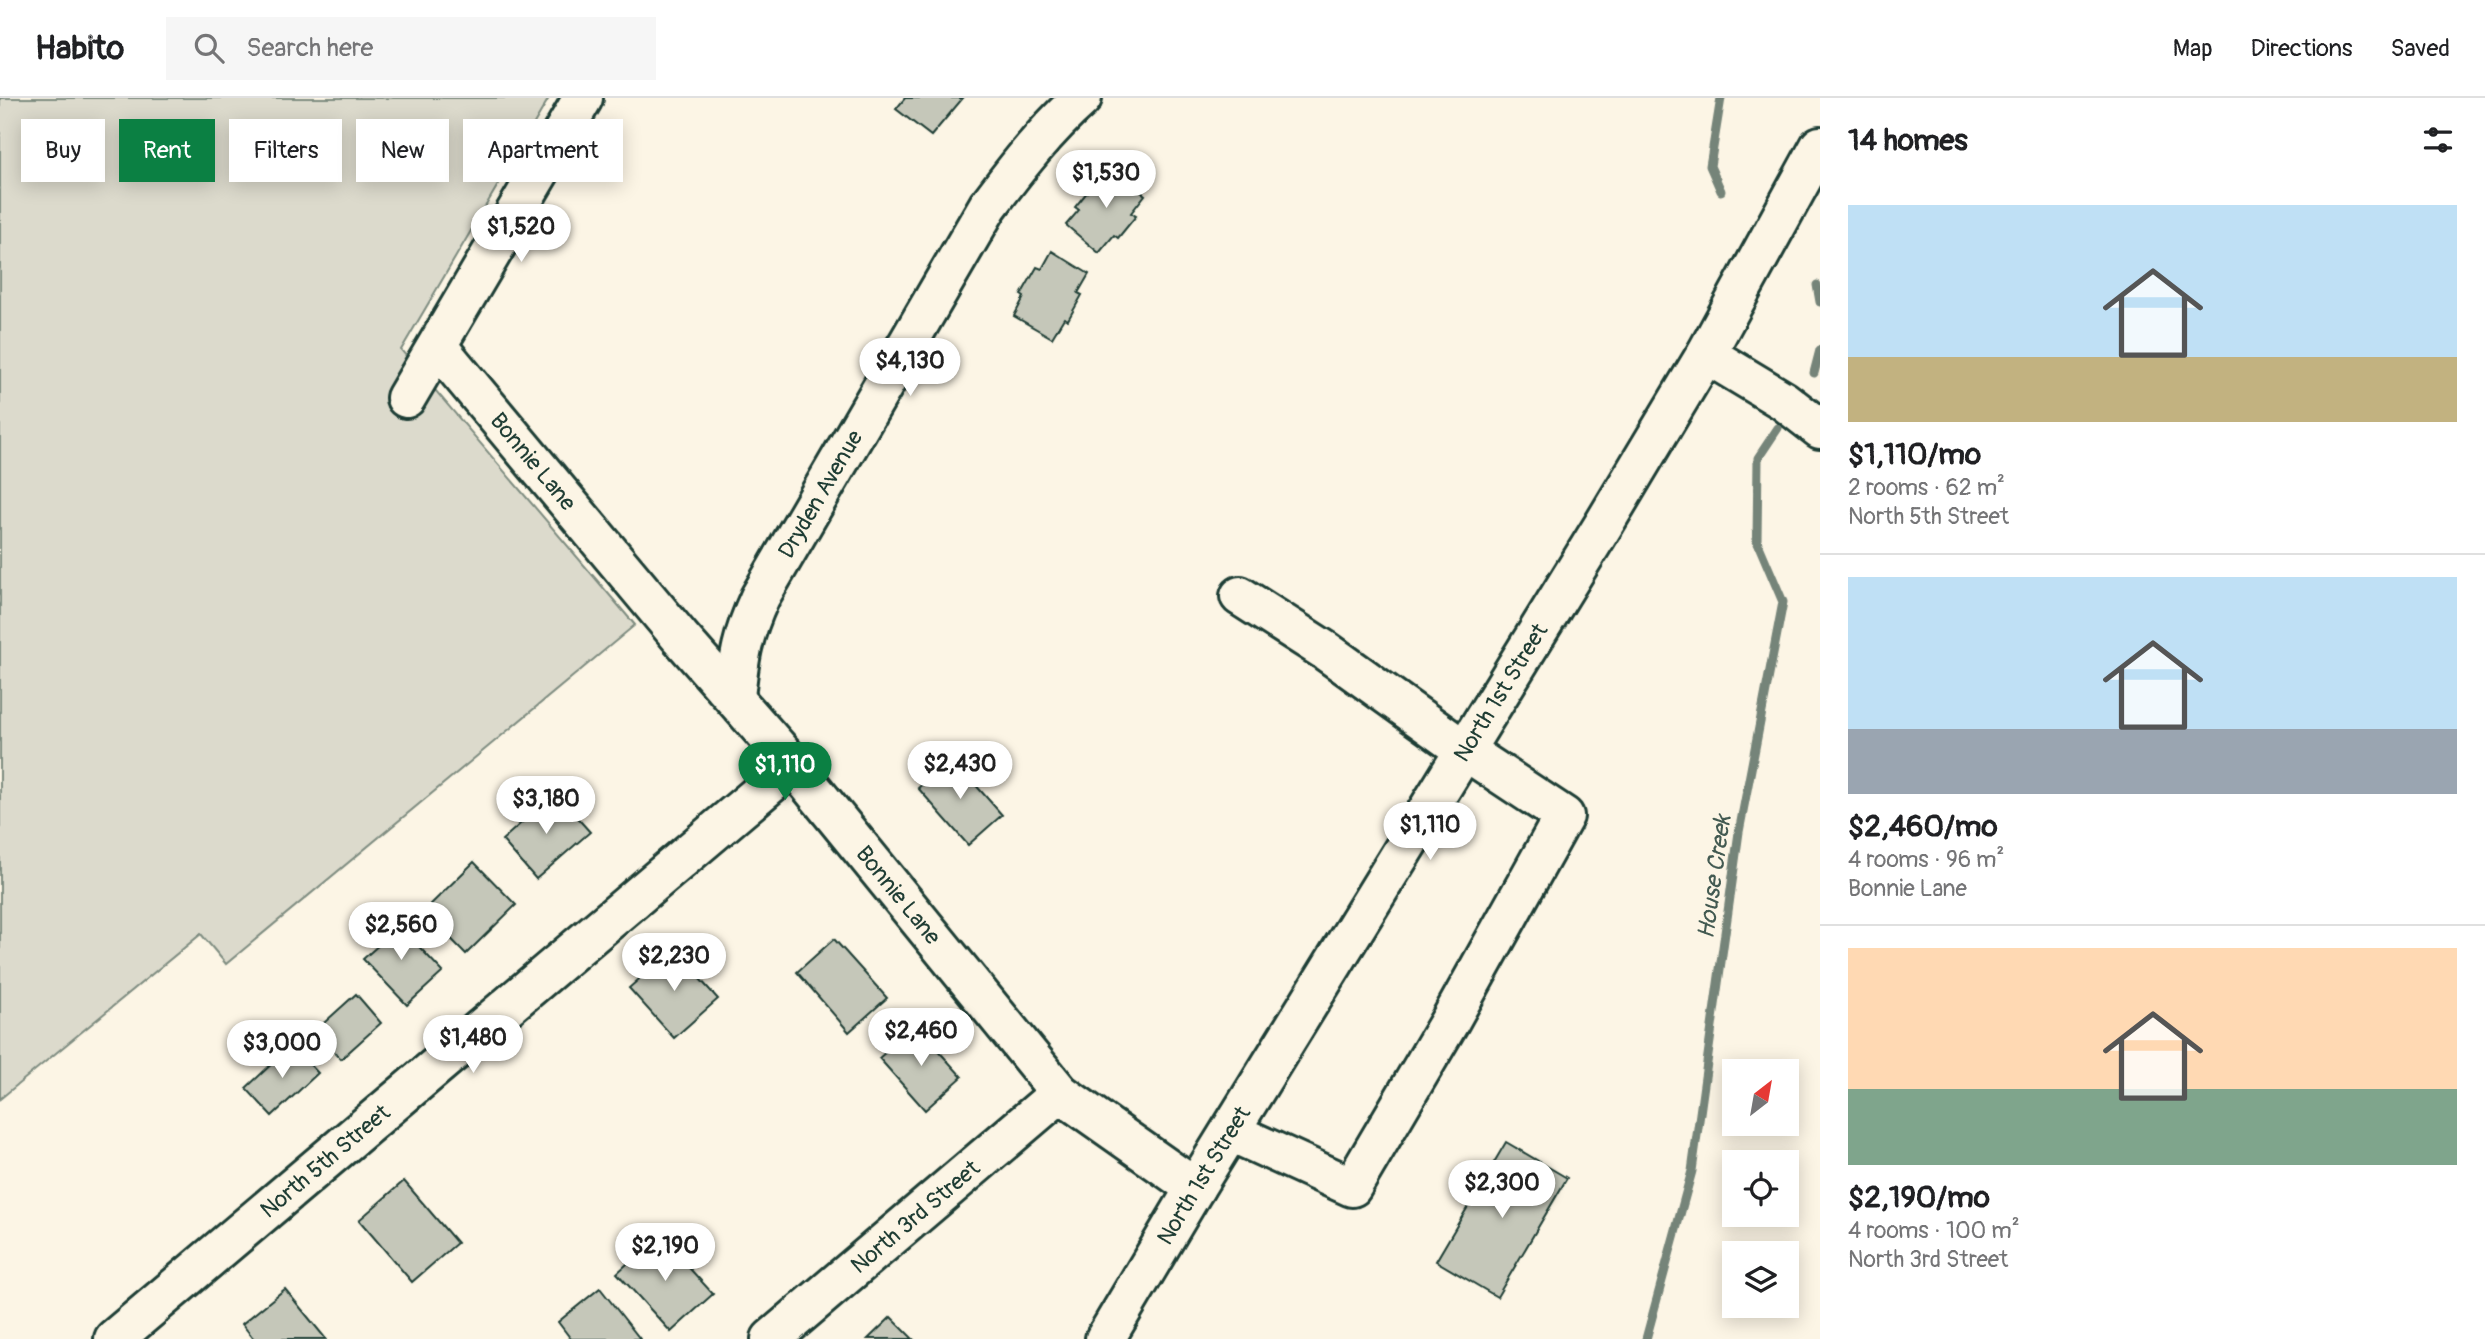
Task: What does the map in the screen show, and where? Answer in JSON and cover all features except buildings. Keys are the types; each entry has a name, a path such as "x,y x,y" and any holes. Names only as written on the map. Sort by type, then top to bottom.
{"street":[{"path":"406,398 583,98"},
{"name":"Dryden Avenue","path":"735,698 740,650 748,622 760,597 988,206 1020,163 1059,119 1082,98"},
{"name":"North 1st Street","path":"1105,1339 1706,355 1820,146"},
{"name":"Bonnie Lane","path":"438,347 671,627 793,765 1060,1093 1195,1188"},
{"path":"1706,355 1784,401 1820,429"},
{"path":"1231,1132 1352,1187 1451,1018 1564,816 1464,750 1326,651 1240,596"},
{"name":"North 5th Street","path":"114,1339 793,765"},
{"name":"North 3rd Street","path":"771,1339 1060,1093"}],"shaded area":[{"path":"0,98 549,98 537,119 463,119 463,182 500,182 401,350 635,625 226,964 201,934 0,1099"}],"waterway":[{"name":"House Creek","path":"1721,98 1710,166 1721,191"},
{"name":"House Creek","path":"1817,285 1820,302"},
{"name":"House Creek","path":"1814,373 1820,350"},
{"name":"House Creek","path":"1646,1339 1692,1171 1739,832 1783,602 1757,541 1758,458 1778,428"}]}
